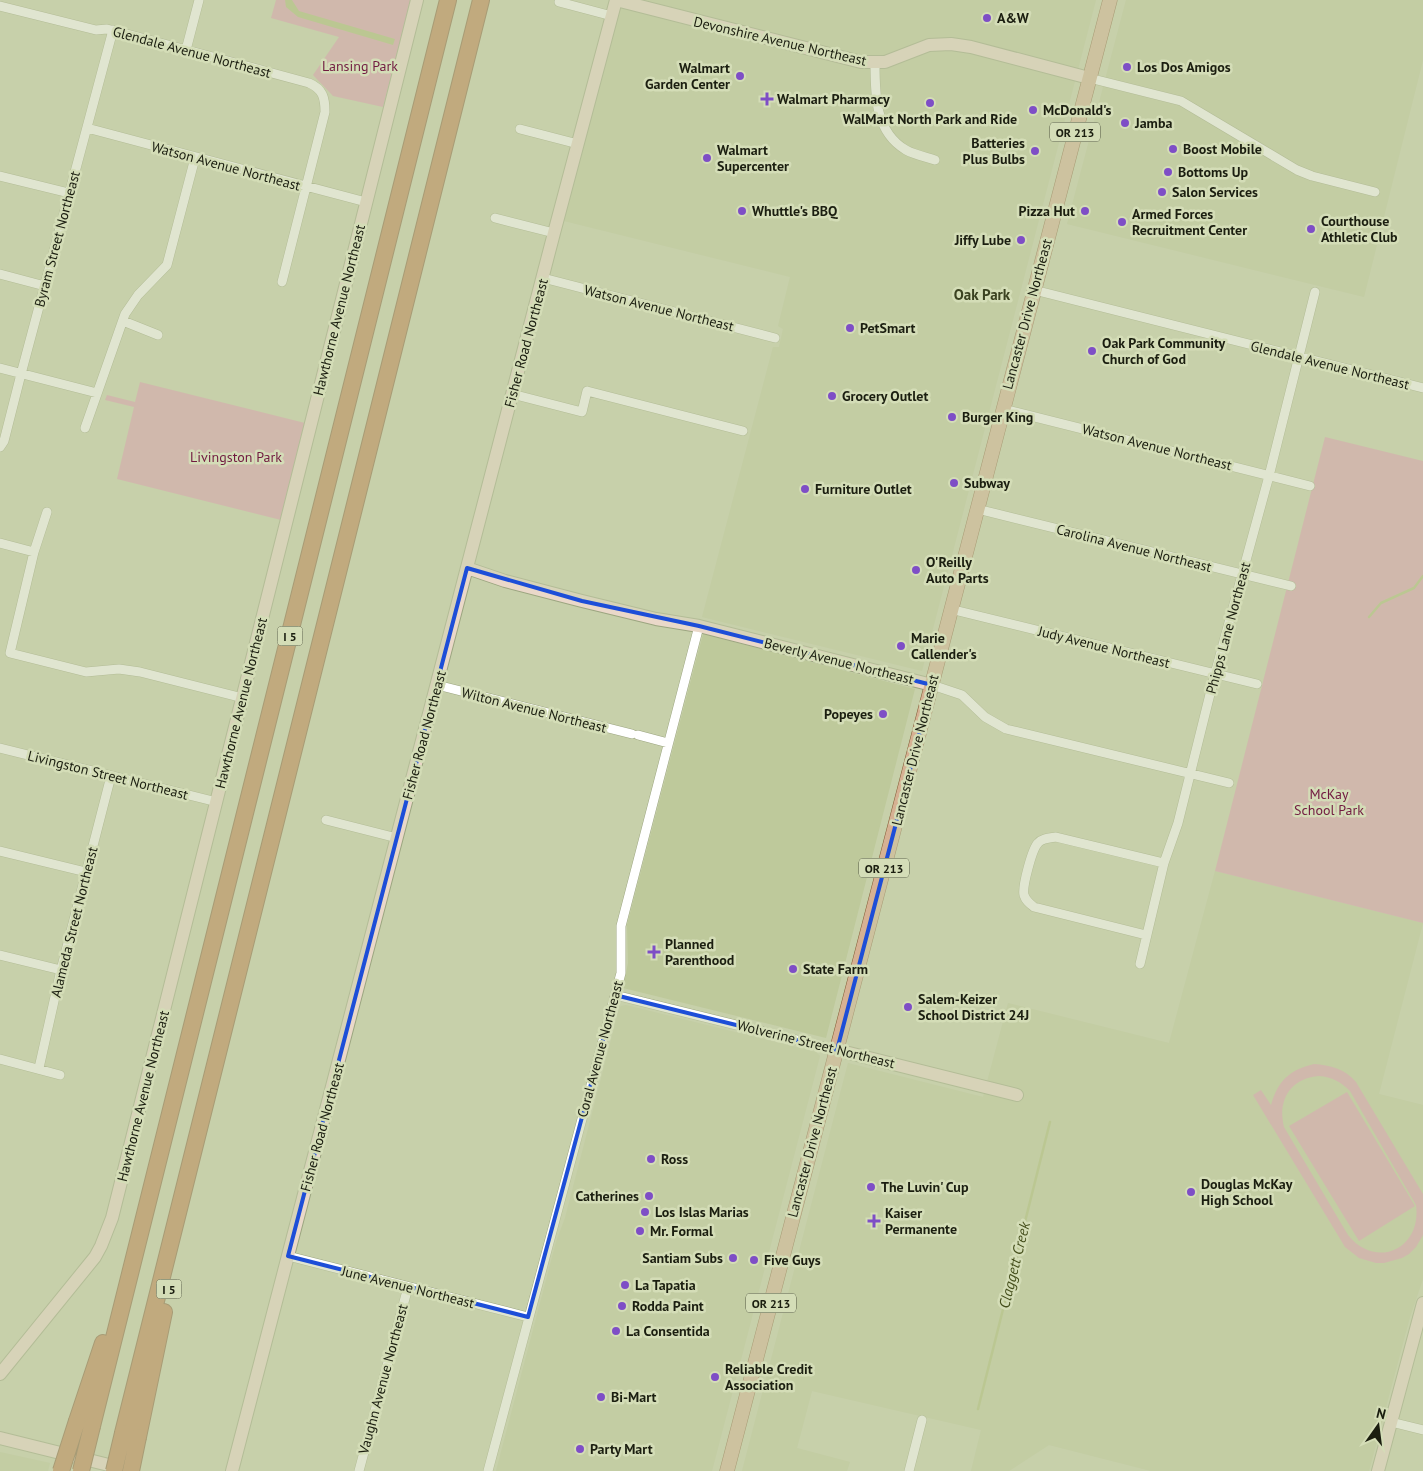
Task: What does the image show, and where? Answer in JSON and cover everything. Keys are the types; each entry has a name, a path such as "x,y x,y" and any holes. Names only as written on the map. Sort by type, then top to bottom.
{"highway":[{"name":"I 5","path":"81,1471 85,1424 131,1271 448,0"},
{"name":"I 5","path":"114,1471 130,1435 196,1140 481,0"},
{"path":"61,1471 85,1424"},
{"name":"I 5","path":"130,1435 132,1471"}],"main road":[{"name":"Lancaster Drive Northeast","path":"727,1471 1110,0"}],"street":[{"path":"186,50 199,0"},
{"name":"Hawthorne Avenue Northeast","path":"0,1374 94,1257 110,1227 417,0"},
{"name":"Devonshire Avenue Northeast","path":"616,0 861,62 885,62 929,45 951,44 971,47 1089,78"},
{"name":"Fisher Road Northeast","path":"232,1471 616,0"},
{"path":"559,2 612,16"},
{"name":"Glendale Avenue Northeast","path":"0,6 96,30 113,30 310,83 322,93 325,102 325,112 306,188"},
{"name":"Byram Street Northeast","path":"1,447 113,30"},
{"path":"875,63 878,111 888,134 906,150 936,160"},
{"path":"1089,78 1181,101 1297,170 1312,176 1375,192"},
{"name":"Watson Avenue Northeast","path":"87,128 306,188 366,202"},
{"path":"520,129 578,144"},
{"path":"85,428 123,322 131,305 167,265 195,158"},
{"path":"0,176 69,193"},
{"path":"282,282 306,188"},
{"path":"495,218 554,233"},
{"path":"0,274 45,286"},
{"name":"Watson Avenue Northeast","path":"543,278 776,338"},
{"name":"Glendale Avenue Northeast","path":"1034,290 1423,388"},
{"name":"Phipps Lane Northeast","path":"1140,964 1164,863 1178,823 1315,292"},
{"path":"123,322 158,335"},
{"path":"0,368 97,393"},
{"path":"512,394 582,412 588,391 743,431"},
{"name":"Watson Avenue Northeast","path":"1003,409 1310,486"},
{"name":"Carolina Avenue Northeast","path":"977,509 1291,586"},
{"path":"47,512 34,552 10,653 86,672 119,670 140,672 243,698"},
{"path":"0,543 34,552"},
{"name":"Beverly Avenue Northeast","path":"467,568 505,581 644,616 699,626 932,685 962,695 986,717 1006,729 1229,783"},
{"name":"Judy Avenue Northeast","path":"950,609 1257,684"},
{"name":"Coral Avenue Northeast","path":"488,1471 622,968 621,926 699,626"},
{"name":"Wilton Avenue Northeast","path":"437,686 668,743"},
{"name":"Livingston Street Northeast","path":"0,748 217,802"},
{"name":"Alameda Street Northeast","path":"39,1068 61,970 111,776"},
{"path":"326,820 397,838"},
{"path":"1146,935 1034,907 1024,897 1024,890 1037,843 1041,840 1056,837 1164,863"},
{"path":"0,851 86,872"},
{"path":"0,955 61,970"},
{"name":"Wolverine Street Northeast","path":"615,995 1017,1094"},
{"path":"0,1059 60,1075"},
{"name":"June Avenue Northeast","path":"288,1256 528,1317"},
{"name":"Vaughn Avenue Northeast","path":"359,1471 408,1287"},
{"path":"1378,1471 1423,1303"},
{"path":"909,1471 922,1420"},
{"path":"1391,1422 1423,1430"},
{"path":"0,1438 132,1471"}],"highlighted area":[{"path":"467,568 582,601 699,626 932,685 837,1050 615,995 528,1317 288,1256"}],"shaded area":[{"path":"285,0 292,0 299,11 395,39 393,45 298,17 286,7"},
{"path":"621,0 1096,0 922,671 702,617 773,347 779,347 783,329 778,326 790,277 564,221"},
{"path":"1126,0 1423,0 1423,60 1364,297 1067,224"},
{"path":"703,634 915,689 826,1038 623,988 628,963 627,925"},
{"name":"Douglas McKay High School","path":"1215,871 1423,923 1379,1094 1423,1105 1423,1279 1410,1317 1369,1471 1151,1471 1049,1445 1009,1471 971,1471 981,1430 812,1391 797,1448 850,1462 847,1471 742,1471 848,1063 983,1097 1008,1003 1169,1043"},
{"path":"626,1005 816,1052 820,1056 712,1471 496,1471 556,1242 565,1218 619,1009 621,1006"},
{"path":"0,1452 50,1463 48,1471 0,1471"}],"green space":[{"name":"Lansing Park","path":"276,0 411,0 383,107 333,96 313,75 339,37 271,18"},
{"name":"Livingston Park","path":"140,382 305,423 281,520 117,479 134,407 105,400 107,395 135,402"},
{"name":"McKay School Park","path":"1325,437 1423,461 1423,923 1215,871"},
{"path":"1314,1064 1326,1065 1342,1071 1356,1082 1423,1194 1423,1235 1416,1247 1402,1258 1384,1263 1376,1263 1359,1258 1345,1247 1253,1095 1261,1090 1271,1105 1281,1083 1291,1073","holes":["1319,1076 1336,1080 1350,1091 1416,1205 1416,1220 1412,1233 1405,1243 1395,1250 1371,1251 1359,1246 1348,1235 1284,1127 1283,1108 1288,1092 1301,1081"]},
{"path":"1347,1092 1415,1206 1359,1241 1289,1126"}],"waterway":[{"name":"Claggett Creek","path":"1369,617 1381,603 1414,588 1423,576"},
{"name":"Claggett Creek","path":"978,1409 1050,1122"}],"place":[{"name":"A&W","path":"987,18"},
{"name":"Los Dos Amigos","path":"1127,67"},
{"name":"Walmart Garden Center","path":"740,76"},
{"name":"Walmart Pharmacy","path":"767,99"},
{"name":"WalMart North Park and Ride","path":"930,103"},
{"name":"McDonald's","path":"1033,110"},
{"name":"Jamba","path":"1125,123"},
{"name":"Boost Mobile","path":"1173,149"},
{"name":"Batteries Plus Bulbs","path":"1035,151"},
{"name":"Walmart Supercenter","path":"707,158"},
{"name":"Bottoms Up","path":"1168,172"},
{"name":"Salon Services","path":"1162,192"},
{"name":"Whuttle's BBQ","path":"742,211"},
{"name":"Pizza Hut","path":"1085,211"},
{"name":"Armed Forces Recruitment Center","path":"1122,222"},
{"name":"Courthouse Athletic Club","path":"1311,229"},
{"name":"Jiffy Lube","path":"1021,240"},
{"name":"PetSmart","path":"850,328"},
{"name":"Oak Park Community Church of God","path":"1092,351"},
{"name":"Grocery Outlet","path":"832,396"},
{"name":"Burger King","path":"952,417"},
{"name":"Subway","path":"954,483"},
{"name":"Furniture Outlet","path":"805,489"},
{"name":"O'Reilly Auto Parts","path":"916,570"},
{"name":"Marie Callender's","path":"901,646"},
{"name":"Popeyes","path":"883,714"},
{"name":"Planned Parenthood","path":"654,952"},
{"name":"State Farm","path":"793,969"},
{"name":"Salem-Keizer School District 24J","path":"908,1007"},
{"name":"Ross","path":"651,1159"},
{"name":"The Luvin' Cup","path":"871,1187"},
{"name":"Douglas McKay High School","path":"1191,1192"},
{"name":"Catherines","path":"649,1196"},
{"name":"Los Islas Marias","path":"645,1212"},
{"name":"Kaiser Permanente","path":"874,1221"},
{"name":"Mr. Formal","path":"640,1231"},
{"name":"Santiam Subs","path":"733,1258"},
{"name":"Five Guys","path":"754,1260"},
{"name":"La Tapatia","path":"625,1285"},
{"name":"Rodda Paint","path":"622,1306"},
{"name":"La Consentida","path":"616,1331"},
{"name":"Reliable Credit Association","path":"715,1377"},
{"name":"Bi-Mart","path":"601,1397"},
{"name":"Party Mart","path":"580,1449"}],"district":[{"name":"Oak Park","path":"982,294"}]}
